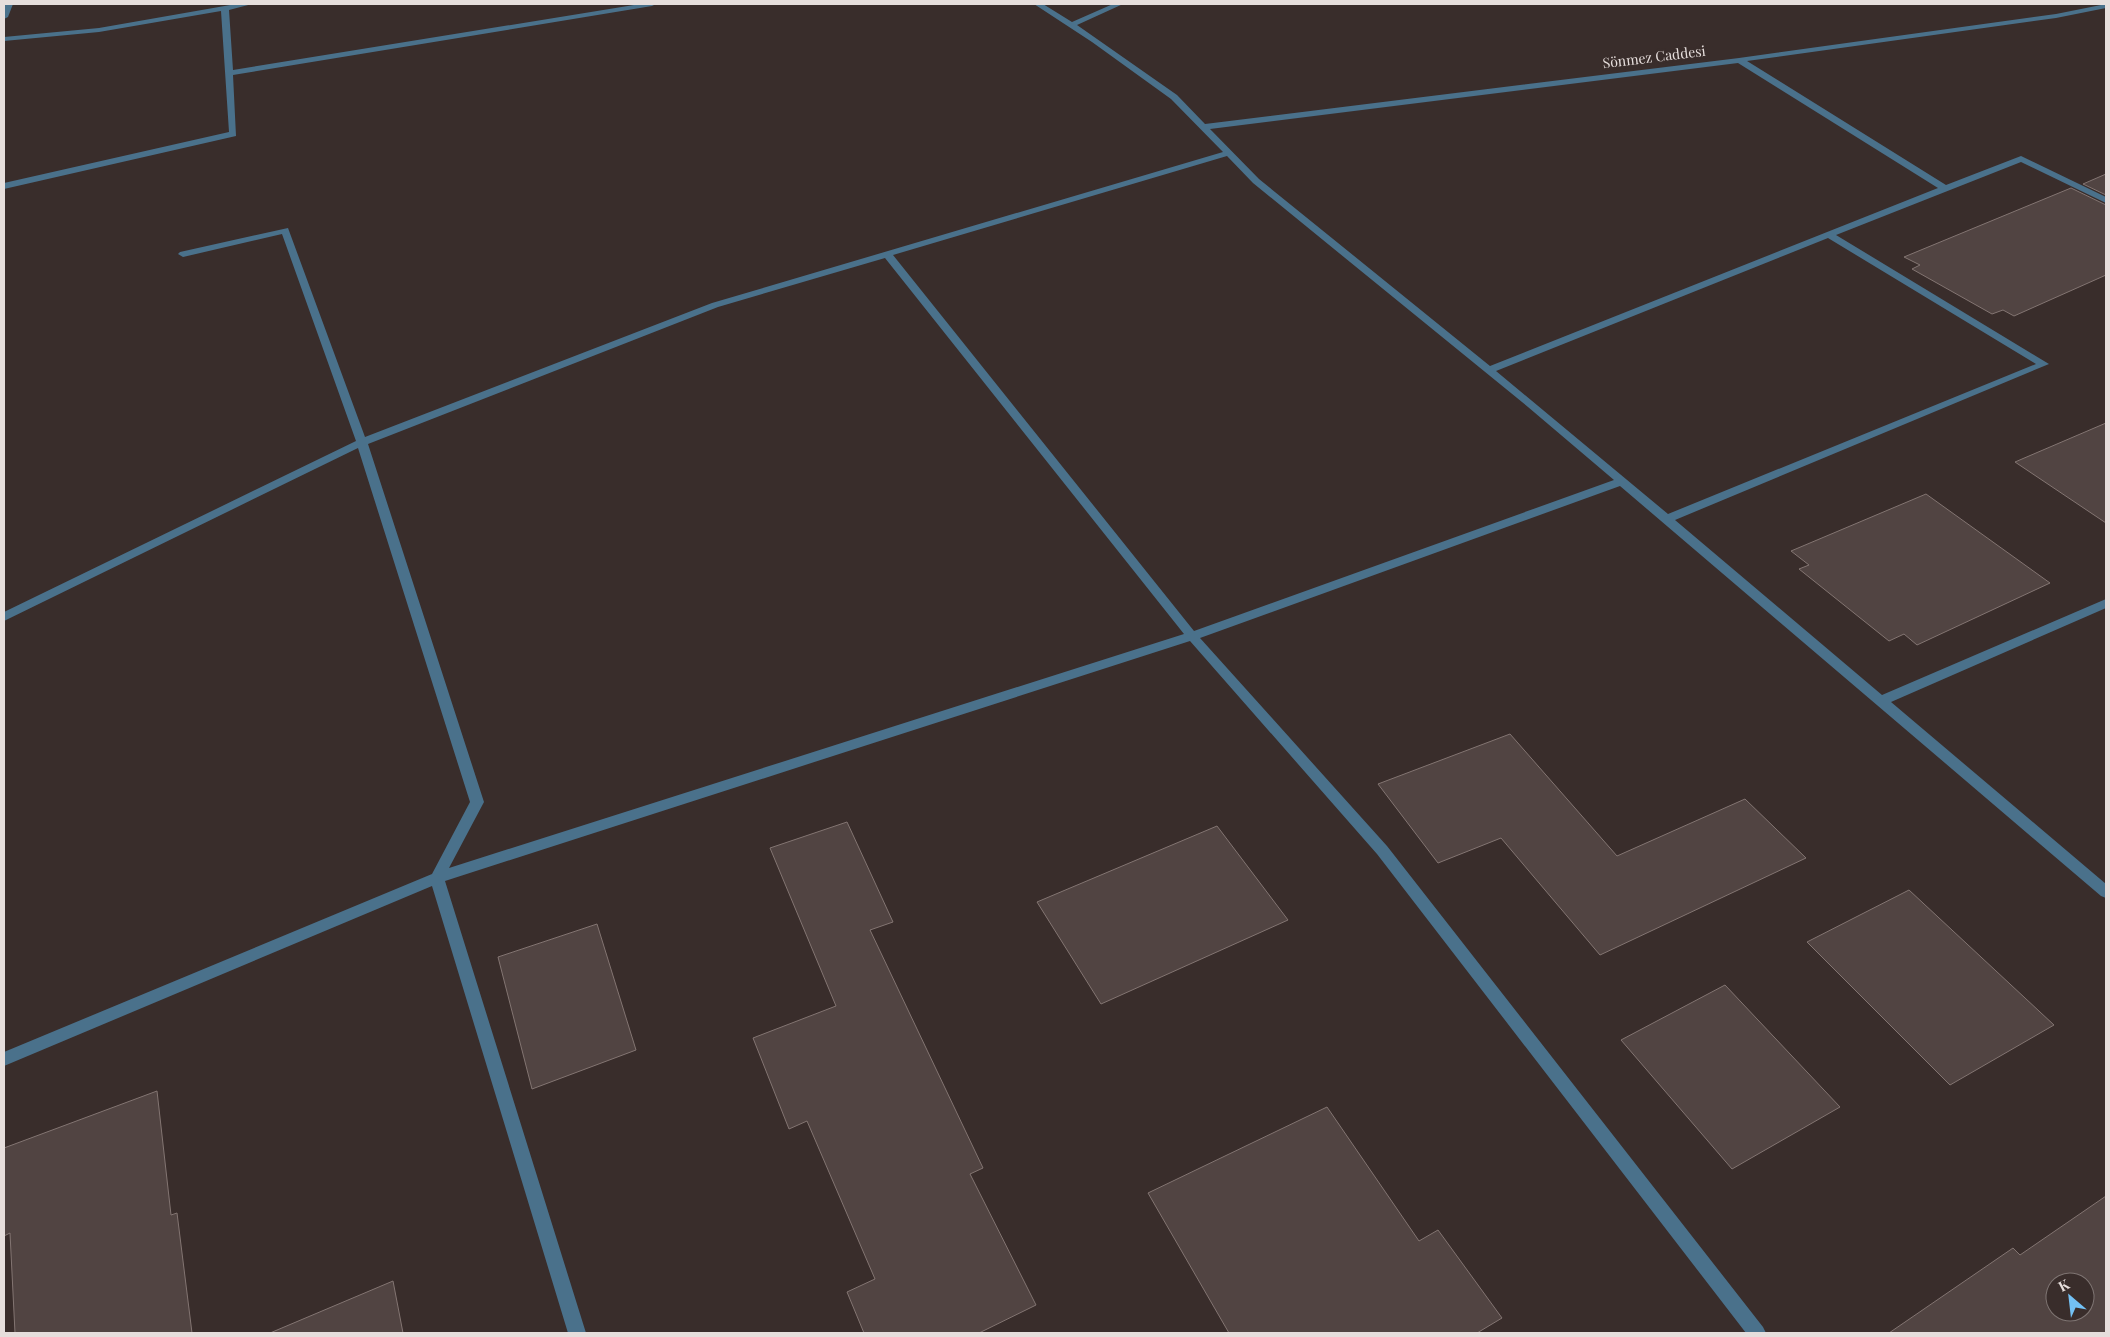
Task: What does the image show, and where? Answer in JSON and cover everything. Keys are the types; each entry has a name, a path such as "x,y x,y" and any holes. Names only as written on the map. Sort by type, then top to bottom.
{"street":[{"path":"4,18 9,4"},
{"path":"4,39 99,30 248,4"},
{"path":"229,73 652,4"},
{"path":"1038,4 1096,40 1174,97 1256,181 1489,370 1622,481 2106,892"},
{"path":"1071,25 1119,4"},
{"name":"Sönmez Caddesi","path":"1204,127 1740,60 2056,16 2106,6"},
{"path":"4,186 233,134 225,8"},
{"path":"1740,60 1945,188"},
{"path":"4,617 362,442 715,305 1229,153"},
{"path":"1489,370 2021,159 2106,200"},
{"path":"183,254 285,230 362,442 477,802 438,878 577,1333"},
{"path":"1666,519 2044,364 1828,234"},
{"path":"886,254 1192,636 1382,850 1757,1333"},
{"path":"4,1059 438,878 1192,636 1622,481"},
{"path":"1881,701 2106,603"}],"building":[{"path":"2106,174 2106,195 2083,184"},
{"path":"2071,188 2106,205 2106,275 2014,316 2003,310 1992,314 1912,269 1920,265 1904,257"},
{"path":"2106,423 2106,523 2015,462"},
{"path":"1926,494 2050,583 1917,645 1904,634 1889,641 1799,569 1809,565 1791,551"},
{"path":"1510,734 1617,856 1745,799 1806,858 1600,955 1501,838 1438,863 1378,784"},
{"path":"847,822 893,922 870,930 983,1168 970,1174 1036,1305 979,1333 864,1333 847,1292 875,1279 807,1121 789,1129 753,1038 836,1006 770,848"},
{"path":"1217,826 1288,920 1101,1004 1037,902"},
{"path":"1909,890 2054,1025 1950,1085 1807,942"},
{"path":"597,924 636,1050 532,1089 498,957"},
{"path":"1725,985 1840,1107 1732,1169 1621,1040"},
{"path":"157,1091 171,1215 177,1213 192,1333 15,1333 10,1233 4,1236 4,1148"},
{"path":"1327,1107 1419,1241 1438,1230 1502,1318 1477,1333 1229,1333 1148,1193"},
{"path":"2106,1196 2106,1333 1889,1333 2013,1248 2020,1255"},
{"path":"393,1281 403,1333 270,1333"}]}
